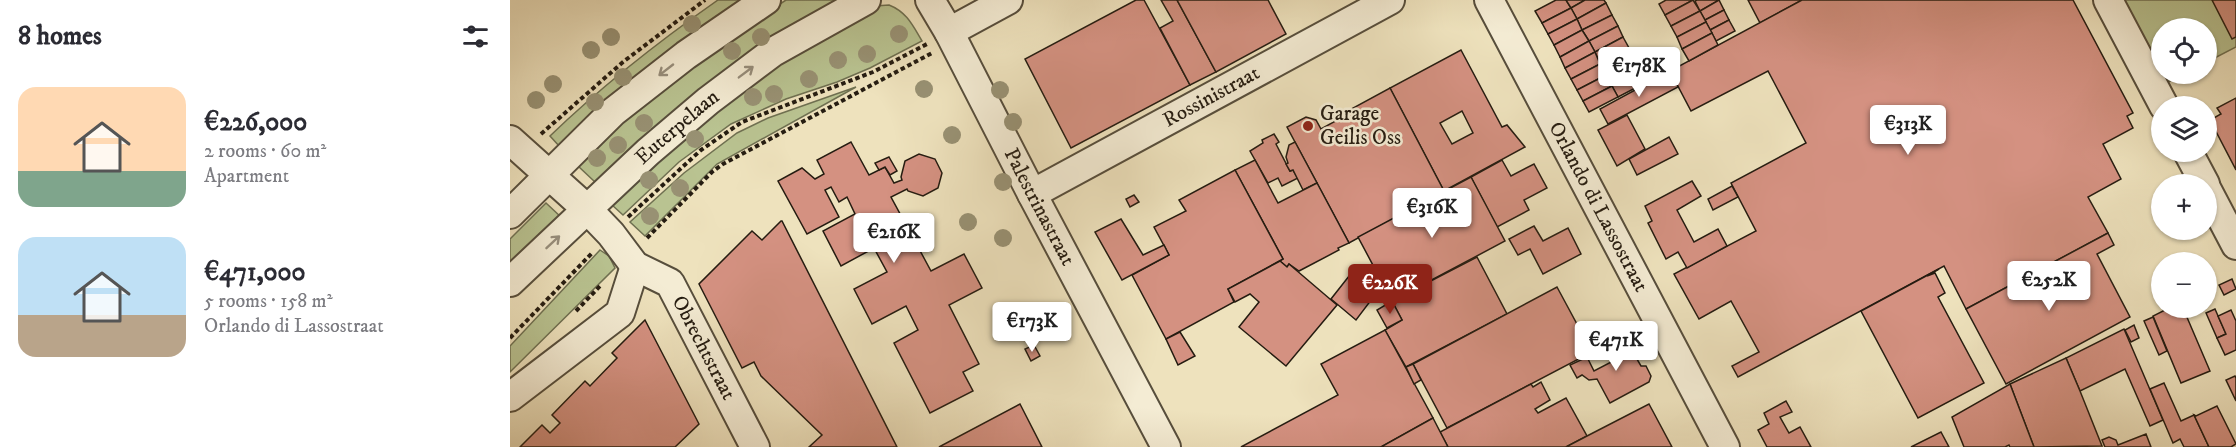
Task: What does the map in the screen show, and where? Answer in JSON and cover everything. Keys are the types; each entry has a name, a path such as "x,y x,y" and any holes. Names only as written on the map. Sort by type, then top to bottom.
{"street":[{"path":"510,214 613,112 686,55 766,0"},
{"name":"Euterpelaan","path":"510,282 648,152 717,94 773,52 866,0"},
{"name":"Palestrinastraat","path":"930,0 953,38 1032,194 1166,447"},
{"path":"953,38 1008,0"},
{"name":"Rossinistraat","path":"1032,194 1390,0"},
{"name":"Orlando di Lassostraat","path":"1488,0 1725,447"},
{"path":"2108,0 2159,96"},
{"name":"Obrechtstraat","path":"516,145 588,210 632,261 670,283 755,447"},
{"path":"2217,207 2236,244"},
{"path":"510,397 621,313 632,261"}],"path":[{"path":"516,145 705,0"},
{"path":"510,338 611,234 701,150 742,122 873,72 953,38"},
{"path":"570,317 632,261 712,172 953,38"}],"green space":[{"path":"718,0 743,0 560,147 550,136 631,65"},
{"path":"786,0 840,0 653,132 595,182 578,166 626,118 725,40"},
{"path":"2119,0 2236,0 2236,47 2217,57 2217,18 2151,18 2151,63"},
{"path":"889,5 905,16 922,41 870,68 786,99 731,124 679,162 623,215 612,205 632,180 747,87 806,46 875,6"},
{"path":"856,87 717,164 645,236 630,222 684,173 737,133 768,118"},
{"path":"546,203 562,218 510,266 510,239"},
{"path":"600,250 609,256 615,268 510,372 510,346"}],"building":[{"path":"1136,0 1144,0 1190,85 1071,148 1025,59"},
{"path":"1161,0 1177,0 1216,72 1190,85 1160,28 1173,21"},
{"path":"1177,0 1268,0 1286,34 1216,72"},
{"path":"1556,0 1566,0 1571,8 1542,23 1535,11"},
{"path":"1566,0 1585,0 1571,8"},
{"path":"1585,0 1604,0 1606,3 1577,19 1571,8"},
{"path":"1666,0 1693,0 1665,15 1659,4"},
{"path":"1693,0 1700,11 1671,26 1665,15"},
{"path":"1719,0 1700,11 1695,1"},
{"path":"1719,0 1724,10 1705,20 1700,11"},
{"path":"1748,0 1802,0 1760,23"},
{"path":"1802,0 2073,0 2133,113 2127,116 2133,128 2103,144 2121,179 2088,197 2108,233 1966,309 1944,266 1738,377 1732,366 1759,352 1731,301 1699,319 1674,274 1756,231 1731,183 1806,143 1768,71 1691,111 1670,71"},
{"path":"2212,0 2236,0 2236,37 2232,39"},
{"path":"1606,3 1612,15 1582,30 1577,19"},
{"path":"1571,8 1577,19 1548,34 1542,23"},
{"path":"1724,10 1729,20 1710,30 1705,20"},
{"path":"1700,11 1706,22 1677,37 1671,26"},
{"path":"1612,15 1618,26 1589,41 1582,30"},
{"path":"1577,19 1582,30 1554,45 1548,34"},
{"path":"1729,20 1735,31 1716,41 1710,30"},
{"path":"1706,22 1712,33 1682,49 1677,37"},
{"path":"1618,26 1623,37 1595,52 1589,41"},
{"path":"1582,30 1589,41 1560,57 1554,45"},
{"path":"1712,33 1718,45 1689,61 1682,49"},
{"path":"1623,37 1629,48 1600,64 1595,52"},
{"path":"1589,41 1595,52 1565,68 1560,57"},
{"path":"1629,48 1635,60 1606,75 1600,64"},
{"path":"1461,50 1502,127 1507,125 1525,147 1444,191 1390,88","holes":["1462,111 1473,133 1452,144 1440,123"]},
{"path":"1595,52 1600,64 1571,79 1565,68"},
{"path":"1635,60 1641,71 1612,86 1606,75"},
{"path":"1600,64 1606,75 1577,90 1571,79"},
{"path":"1641,71 1647,82 1618,97 1612,86"},
{"path":"1670,71 1678,87 1608,124 1600,109"},
{"path":"1606,75 1612,86 1583,101 1577,90"},
{"path":"1612,86 1618,97 1589,112 1583,101"},
{"path":"1390,88 1444,191 1349,243 1287,127 1306,117 1316,120 1321,129 1343,117 1342,114"},
{"path":"2236,98 2236,170 2217,133 2217,116 2221,114 2217,108"},
{"path":"1627,115 1645,149 1617,166 1598,130"},
{"path":"1274,134 1279,142 1276,144 1290,171 1293,170 1298,178 1282,186 1278,178 1268,183 1250,151 1263,143 1262,140"},
{"path":"1669,137 1678,154 1637,175 1629,159"},
{"path":"851,142 869,175 885,167 894,183 902,180 905,161 919,154 935,159 942,173 938,188 923,196 907,189 891,197 931,271 964,254 982,288 949,305 979,364 963,372 973,391 930,413 894,343 918,330 906,306 872,324 854,289 887,272 874,248 841,266 823,231 855,214 847,197 839,202 831,187 825,190 839,217 807,234 778,181 802,168 815,179 824,174 817,160"},
{"path":"1295,142 1317,183 1303,190 1293,170 1290,171 1286,164 1288,163 1286,157 1289,145"},
{"path":"889,157 897,171 890,175 885,167 879,170 875,163"},
{"path":"1255,160 1278,203 1317,183 1349,243 1299,271 1289,264 1287,267 1280,261 1283,259 1235,170"},
{"path":"1502,160 1511,176 1534,164 1547,188 1524,200 1529,210 1497,227 1471,177"},
{"path":"1235,170 1283,259 1228,289 1234,302 1166,339 1132,275 1169,255 1154,227 1186,211 1179,200"},
{"path":"1471,177 1505,241 1392,301 1358,237"},
{"path":"1692,181 1701,196 1677,210 1694,242 1718,229 1727,246 1687,268 1678,252 1666,259 1648,223 1652,221 1645,206"},
{"path":"1732,186 1738,197 1713,210 1708,199"},
{"path":"1134,195 1139,202 1130,207 1126,199"},
{"path":"1121,219 1143,255 1164,245 1169,255 1122,280 1095,232"},
{"path":"781,221 897,447 809,447 822,435 761,376 754,362 742,368 699,284 752,231 762,240"},
{"path":"1534,226 1543,241 1568,228 1581,254 1543,274 1530,249 1518,255 1509,239"},
{"path":"2108,233 2114,245 2097,254 2130,317 2006,384 1966,309"},
{"path":"1477,257 1507,314 1406,367 1385,330 1402,320 1392,301"},
{"path":"1280,261 1287,267 1289,264 1337,305 1286,366 1239,327 1259,302 1250,294 1235,302 1228,289"},
{"path":"1939,269 1927,276 1935,273 1945,293 1938,297 1984,383 1918,418 1861,311"},
{"path":"1353,271 1378,291 1356,320 1331,299"},
{"path":"2232,279 2236,289 2224,295 2219,285"},
{"path":"1557,287 1592,352 1447,428 1413,364"},
{"path":"1392,301 1402,320 1387,328 1377,310"},
{"path":"2231,310 2236,321 2236,350 2225,355 2217,338 2226,334 2218,316"},
{"path":"2217,314 2226,334 2217,338 2208,318 2217,318"},
{"path":"2153,318 2167,351 2159,355 2144,321"},
{"path":"2154,318 2187,318 2210,371 2181,383"},
{"path":"645,320 699,424 675,447 520,447 542,425 550,433 560,423 552,415 585,381 590,386 617,358 612,353"},
{"path":"2134,325 2139,338 2131,342 2125,330"},
{"path":"2124,329 2163,420 2150,426 2125,369 2080,391 2066,358"},
{"path":"1385,330 1433,418 1381,447 1241,447 1338,395 1321,364"},
{"path":"1180,332 1195,356 1178,365 1166,339"},
{"path":"1624,337 1641,366 1646,366 1651,376 1649,382 1610,403 1597,379 1589,380 1582,375 1577,378 1570,365 1587,357 1594,371 1619,358 1611,344"},
{"path":"1034,345 1040,356 1031,361 1025,349"},
{"path":"2066,358 2102,446 2034,447 2010,384"},
{"path":"1413,364 1421,380 1414,384 1406,367"},
{"path":"2235,376 2236,378 2236,401 2226,380"},
{"path":"1541,382 1550,400 1535,409 1538,413 1566,398 1587,436 1566,447 1448,447 1440,432 1531,384 1533,387"},
{"path":"2164,383 2181,421 2194,415 2209,447 2184,447 2180,439 2173,443 2150,389"},
{"path":"2010,384 2034,447 2010,447 2009,445 2005,447 1964,447 1952,417"},
{"path":"1786,401 1792,412 1780,417 1789,433 1800,427 1811,447 1767,447 1758,430 1769,424 1764,413"},
{"path":"1020,404 1042,447 939,447"},
{"path":"1649,404 1672,447 1566,447 1587,436"},
{"path":"2217,406 2236,444 2231,447 2209,447 2194,415"},
{"path":"1433,418 1448,447 1381,447"},
{"path":"1941,432 1949,447 1911,447"},
{"path":"2146,434 2151,447 2105,447 2102,440 2109,437 2116,440 2118,445"}],"place":[{"name":"Garage Geilis Oss","path":"1308,126"}]}
